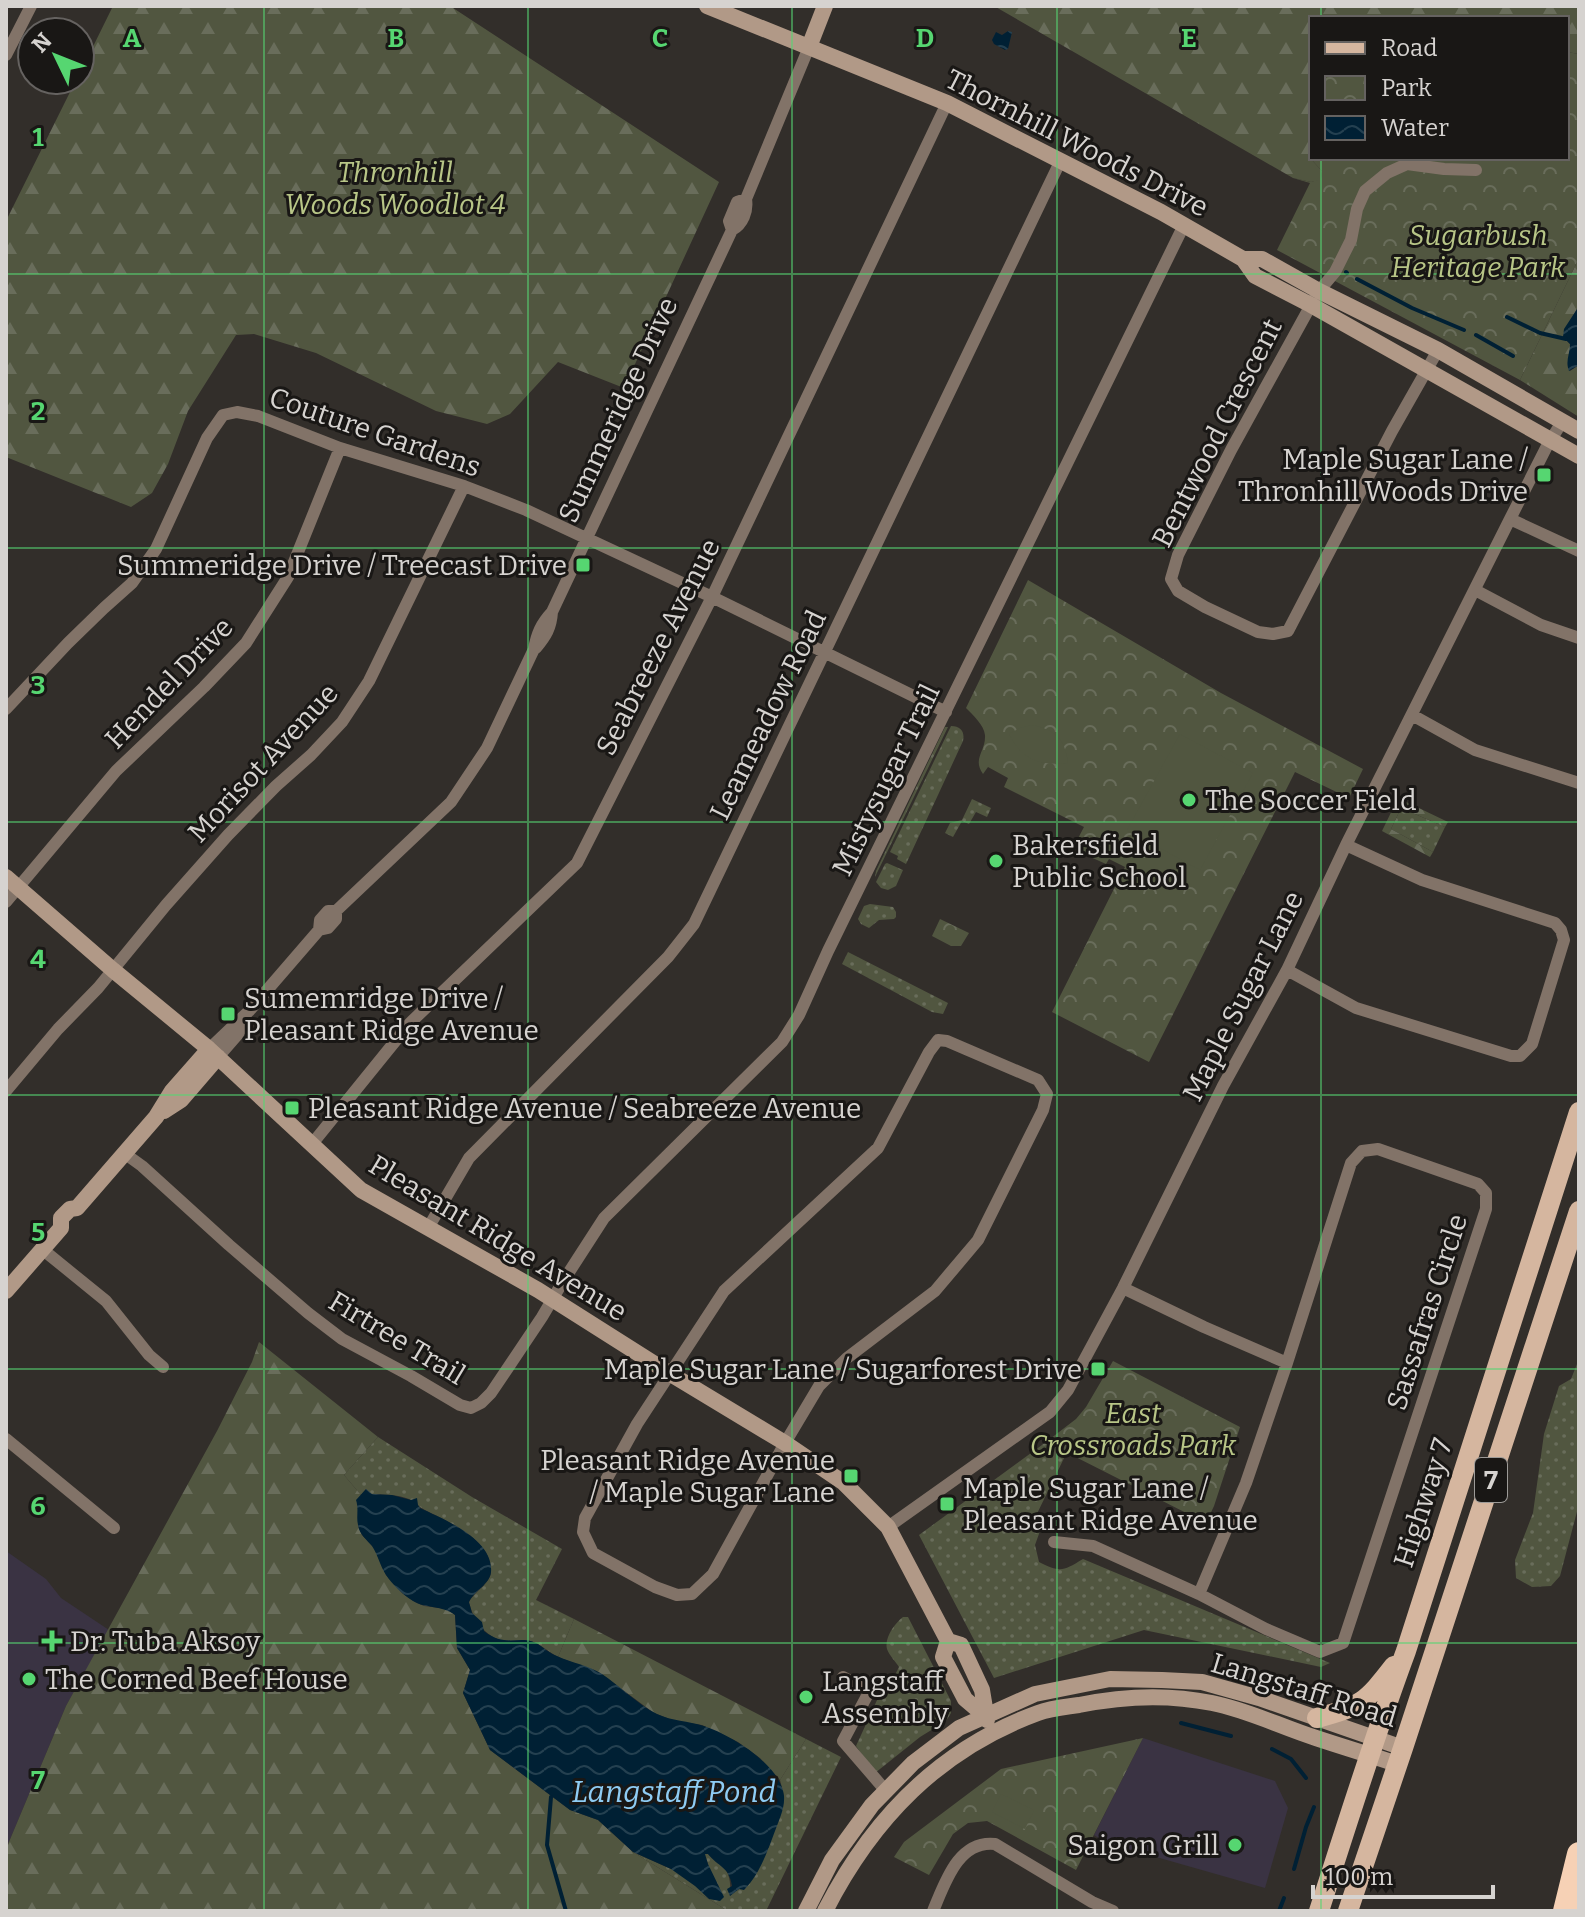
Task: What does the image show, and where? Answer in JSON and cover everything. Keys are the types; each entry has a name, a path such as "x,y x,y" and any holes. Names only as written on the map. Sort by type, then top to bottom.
{"highway":[{"path":"1565,1911 1579,1854"}],"main road":[{"name":"Highway 7","path":"1319,1911 1579,1112"},
{"name":"Highway 7","path":"1348,1911 1579,1211"},
{"path":"1317,1718 1349,1709 1371,1696 1406,1651"}],"street":[{"path":"6,55 31,6"},
{"name":"Thornhill Woods Drive","path":"707,6 947,103 1161,212 1243,259 1255,276 1438,350 1579,431"},
{"name":"Summeridge Drive","path":"6,1291 61,1228 61,1218 70,1209 77,1208 156,1117 181,1100 213,1053 238,1034 249,1011 319,930 320,920 328,911 336,911 451,802 487,748 534,649 541,624 552,612 732,230 739,227 748,208 746,199 825,6"},
{"name":"Seabreeze Avenue","path":"312,1144 410,1023 577,863 712,597 947,103"},
{"path":"1315,298 1335,272 1351,240 1357,209 1365,191 1387,173 1406,161 1445,163 1476,170"},
{"name":"Leameadow Road","path":"428,1228 469,1158 668,957 694,924 1060,162"},
{"name":"Mistysugar Trail","path":"553,1300 604,1218 782,1042 799,1015 1184,225"},
{"name":"Thornhill Woods Drive","path":"1315,298 1426,369 1579,456"},
{"name":"Bentwood Crescent","path":"1315,298 1231,450 1178,555 1171,579 1178,591 1258,632 1273,634 1288,631 1438,350"},
{"name":"Couture Gardens","path":"6,709 68,643 132,583 156,549 207,438 223,415 237,412 258,416 340,448 464,486 526,510 946,712"},
{"name":"Maple Sugar Lane","path":"888,1527 1050,1412 1068,1390 1123,1288 1223,1086 1287,970 1346,845 1562,422"},
{"name":"Hendel Drive","path":"6,902 12,882 116,771 246,643 288,577 340,448"},
{"name":"Morisot Avenue","path":"6,1091 228,835 342,722 369,681 464,486"},
{"path":"1510,519 1579,551"},
{"path":"1475,590 1541,625 1579,638"},
{"path":"1412,715 1475,750 1579,783"},
{"path":"1287,970 1356,1008 1511,1056 1520,1056 1532,1044 1564,940 1555,923 1422,880 1346,845"},
{"name":"Pleasant Ridge Avenue","path":"12,882 213,1053 361,1190 553,1300 785,1443 844,1483 888,1527 948,1641 943,1657 965,1699 985,1716 992,1733"},
{"path":"938,1040 947,1041 1038,1080 1047,1094 1043,1110 978,1240 935,1291 847,1358 819,1386 785,1443 713,1574 692,1594 677,1595 655,1587 593,1553 583,1532 585,1518 629,1437 724,1291 878,1148 938,1040"},
{"name":"Sassafras Circle","path":"1054,1542 1093,1546 1320,1652 1343,1643 1486,1209 1486,1193 1478,1184 1378,1149 1362,1151 1351,1163 1246,1483 1199,1594"},
{"name":"Firtree Trail","path":"124,1153 342,1339 460,1405 471,1408 491,1393 553,1300"},
{"path":"42,1249 106,1301 149,1355 163,1367"},
{"path":"1123,1288 1287,1363"},
{"path":"6,1439 114,1528"},
{"path":"843,1677 869,1692 843,1741 886,1791"},
{"name":"Langstaff Road","path":"806,1911 832,1860 872,1805 913,1763 952,1734 1035,1694 1110,1679 1202,1682 1317,1718 1371,1747"},
{"name":"Langstaff Road","path":"825,1911 843,1877 874,1832 920,1782 964,1748 1040,1712 1105,1700 1166,1696 1213,1703 1250,1713 1315,1738 1371,1747 1400,1756"},
{"path":"933,1911 946,1880 961,1856 984,1843 995,1844 1092,1902 1113,1911"}],"shaded area":[{"path":"6,1551 46,1579 61,1598 109,1630 66,1706 6,1849"},
{"path":"1143,1738 1275,1781 1288,1808 1265,1888 1107,1843 1094,1835"}],"green space":[{"name":"Thronhill Woods Woodlot 4","path":"113,6 450,6 719,182 624,388 558,362 510,414 487,424 436,411 316,353 254,334 236,335 188,411 168,464 152,493 131,507 6,457 6,221 68,96 96,96 96,41"},
{"path":"994,6 1579,6 1579,54 1569,52 1569,16 1309,16 1309,160 1322,171 1321,180 1311,182 1293,178"},
{"name":"Sugarbush Heritage Park","path":"1569,52 1579,54 1579,258 1520,380 1277,250 1310,183 1293,178 1311,182 1321,179 1322,171 1312,160 1569,160"},
{"path":"1579,258 1579,305 1563,337 1570,344 1570,371 1579,365 1579,417 1520,380"},
{"path":"1028,580 1221,693 1363,769 1349,798 1295,772 1149,1062 1052,1012 1125,867 1109,859 1106,864 1077,851 1073,848 1084,827 1004,787 1008,778 988,767 983,774 980,768 984,731 966,708"},
{"path":"1032,725 1058,737 1068,763 1040,762 1020,750 1009,734"},
{"path":"951,726 962,730 963,741 906,864 890,852"},
{"path":"945,727 948,727 875,877 876,871"},
{"path":"1180,734 1253,773 1200,870 1127,830"},
{"path":"1398,798 1448,822 1445,827 1401,808 1391,829 1433,852 1430,857 1382,831"},
{"path":"972,799 991,808 987,817 976,812 969,824 962,821 953,837 945,833 950,823 962,820"},
{"path":"1401,808 1445,827 1433,852 1391,829"},
{"path":"887,863 903,870 896,886 888,890 876,882"},
{"path":"864,906 893,907 896,917 879,920 869,928 861,924 858,919"},
{"path":"940,919 969,933 961,946 951,946 932,936"},
{"path":"848,952 948,1003 943,1014 932,1012 842,964"},
{"path":"259,1342 378,1437 344,1475 361,1495 358,1526 374,1548 386,1575 402,1593 424,1606 447,1609 455,1615 457,1648 470,1670 463,1693 490,1750 570,1810 598,1820 633,1852 728,1911 6,1911 6,1849 66,1706 217,1431"},
{"path":"1579,1359 1579,1504 1560,1576 1551,1586 1532,1587 1516,1578 1515,1560 1533,1513 1544,1434 1559,1386 1571,1379"},
{"name":"East Crossroads Park","path":"1113,1361 1240,1427 1206,1523 1046,1442 1076,1419 1086,1407"},
{"path":"378,1437 562,1549 536,1600 574,1619 558,1657 530,1641 498,1639 486,1632 477,1621 469,1602 491,1572 489,1560 477,1541 409,1499 371,1494 366,1489 361,1495 344,1475"},
{"path":"1046,1442 1067,1452 1031,1526 1040,1531 1035,1545 1039,1562 1062,1569 1083,1559 1330,1663 1321,1667 1144,1630 994,1678 919,1535"},
{"path":"903,1617 908,1617 951,1701 951,1713 946,1721 920,1737 875,1773 856,1746 883,1687 888,1689 899,1667 886,1645 891,1631"},
{"path":"574,1619 806,1739 780,1780 760,1758 738,1742 702,1725 675,1721 654,1713 600,1673 558,1657"},
{"path":"1143,1738 1076,1870 987,1821 968,1823 953,1834 929,1875 894,1857 904,1842 1001,1769"},
{"path":"806,1739 841,1757 766,1911 728,1911 633,1852 671,1869 708,1864 704,1854 708,1854 726,1870 730,1895 739,1889 784,1796 780,1780"},
{"path":"1001,1794 1034,1810 1025,1829 992,1812"}],"water":[{"path":"996,32 1002,35 1012,32 1008,49 1005,50 992,40"},
{"path":"1579,306 1579,365 1569,371 1570,344 1563,337 1564,329"},
{"name":"Langstaff Pond","path":"366,1489 372,1494 411,1500 417,1498 420,1508 476,1540 490,1560 491,1572 469,1602 484,1631 499,1639 536,1643 554,1655 597,1671 657,1714 704,1726 740,1744 774,1773 781,1784 784,1805 762,1862 744,1890 739,1889 730,1896 727,1889 732,1886 728,1874 705,1854 724,1897 720,1901 709,1899 671,1869 633,1852 598,1820 570,1810 490,1750 463,1693 470,1670 457,1648 455,1615 413,1601 386,1575 374,1549 359,1528 356,1500"}],"waterway":[{"path":"1357,279 1412,308 1464,330"},
{"path":"1507,317 1540,333 1566,339"},
{"path":"1476,335 1513,356"},
{"path":"1181,1723 1231,1736"},
{"path":"1272,1749 1291,1759 1306,1778"},
{"path":"551,1797 547,1845 566,1911"},
{"path":"1294,1869 1314,1807"},
{"path":"1279,1911 1284,1898"}],"place":[{"name":"Maple Sugar Lane / Thronhill Woods Drive","path":"1544,475"},
{"name":"Summeridge Drive / Treecast Drive","path":"583,565"},
{"name":"The Soccer Field","path":"1189,800"},
{"name":"Bakersfield Public School","path":"996,861"},
{"name":"Sumemridge Drive / Pleasant Ridge Avenue","path":"228,1014"},
{"name":"Pleasant Ridge Avenue / Seabreeze Avenue","path":"292,1108"},
{"name":"Maple Sugar Lane / Sugarforest Drive","path":"1098,1369"},
{"name":"Pleasant Ridge Avenue / Maple Sugar Lane","path":"851,1476"},
{"name":"Maple Sugar Lane / Pleasant Ridge Avenue","path":"947,1504"},
{"name":"Dr. Tuba Aksoy","path":"52,1641"},
{"name":"The Corned Beef House","path":"29,1679"},
{"name":"Langstaff Assembly","path":"806,1697"},
{"name":"Saigon Grill","path":"1235,1845"}]}
